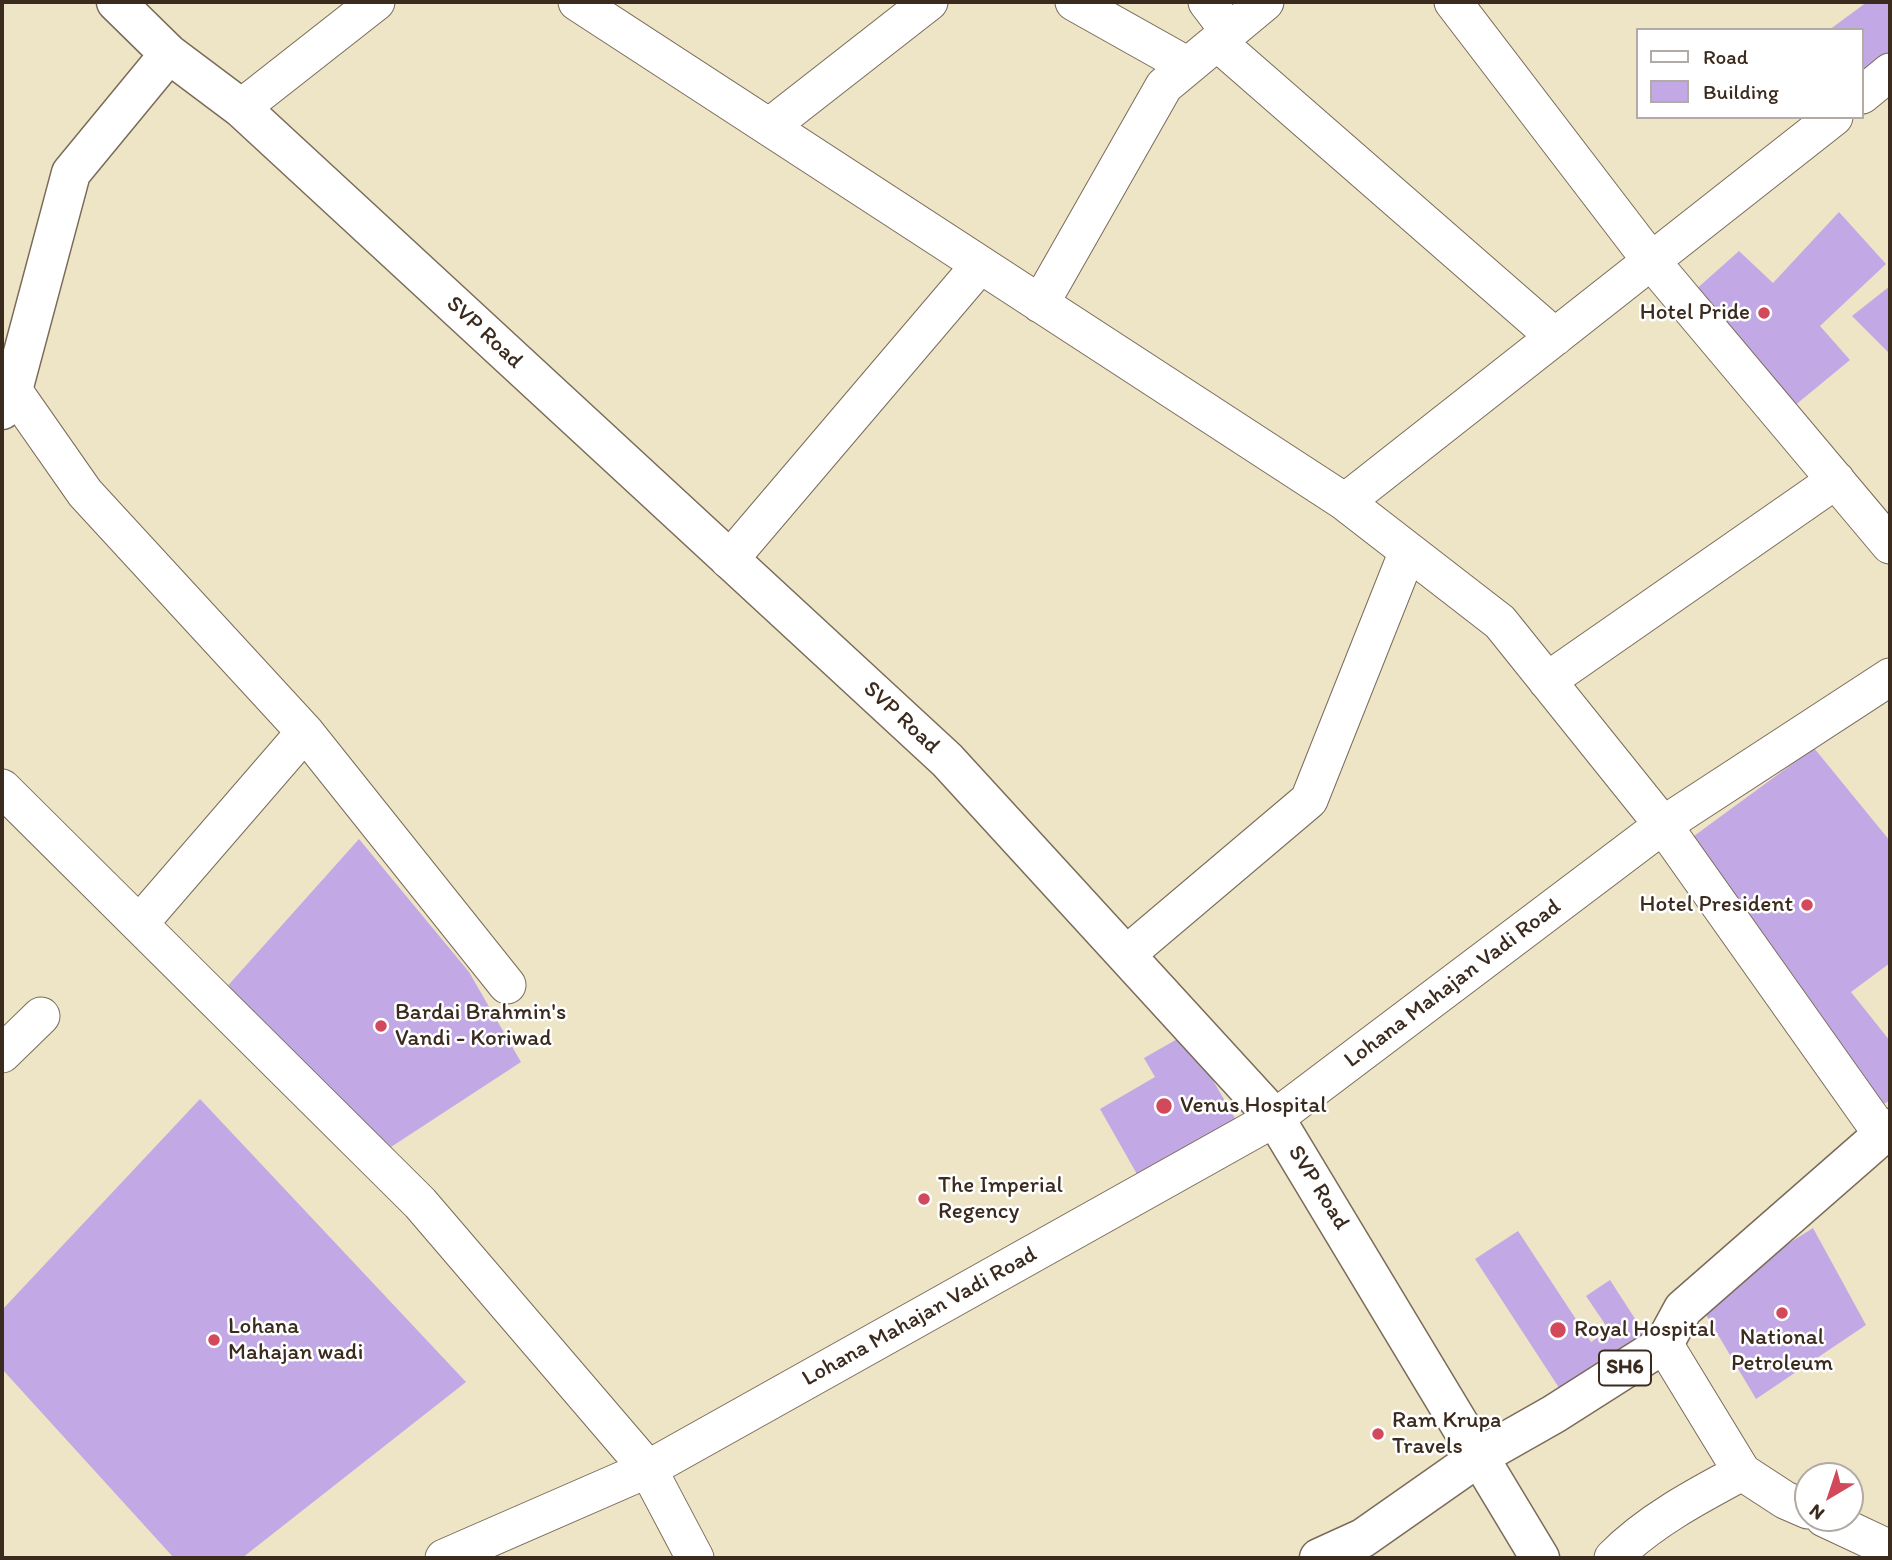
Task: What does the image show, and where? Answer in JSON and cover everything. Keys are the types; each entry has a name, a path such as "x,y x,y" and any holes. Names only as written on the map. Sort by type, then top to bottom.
{"main road":[{"name":"SVP Road","path":"116,2 169,54 241,108 947,760 1126,954 1275,1118 1540,1558"},
{"path":"7,400 71,173 169,54"},
{"name":"SH6","path":"1319,1558 1363,1538 1480,1456 1554,1414 1664,1344 1683,1309 1886,1131"}],"street":[{"path":"241,108 376,2"},
{"path":"769,127 929,2"},
{"path":"1074,2 1188,66"},
{"path":"1207,2 1223,36 1555,338"},
{"path":"1040,304 1164,86 1265,2"},
{"path":"1452,2 1652,262 1890,545"},
{"path":"590,5 769,127 1345,502 1500,622 1663,825 1886,1131"},
{"path":"1864,92 1890,72"},
{"path":"1345,502 1831,119"},
{"path":"729,560 980,265"},
{"path":"7,400 85,493 305,733 508,985"},
{"path":"1547,681 1836,480"},
{"path":"1126,954 1309,800 1408,551"},
{"name":"Lohana Mahajan Vadi Road","path":"444,1558 648,1469 1275,1118 1663,825 1890,677"},
{"path":"139,925 305,733"},
{"path":"2,788 420,1203 648,1469 695,1558"},
{"path":"2,1054 41,1016"},
{"path":"1664,1344 1741,1472 1794,1504"},
{"path":"1613,1558 1628,1543 1699,1495 1741,1472"},
{"path":"1854,1532 1890,1549"}],"building":[{"path":"1867,2 1890,2 1890,72 1864,93 1864,28 1832,28"},
{"name":"Hotel Pride","path":"1839,212 1886,264 1820,326 1850,360 1782,416 1684,300 1739,251 1773,283"},
{"path":"1890,286 1890,354 1852,316"},
{"name":"Hotel President","path":"1814,748 1890,841 1890,963 1851,992 1890,1041 1890,1100 1881,1106 1679,847"},
{"name":"Bardai Brahmin's Vandi - Koriwad","path":"359,839 469,972 521,1062 391,1147 224,990"},
{"path":"1186,1034 1236,1120 1138,1176 1100,1109 1155,1077 1144,1058"},
{"name":"Lohana Mahajan wadi","path":"200,1099 466,1382 242,1558 174,1558 2,1369 2,1310"},
{"name":"National Petroleum","path":"1813,1228 1866,1325 1756,1399 1698,1301"},
{"path":"1518,1231 1591,1342 1609,1330 1586,1296 1610,1280 1652,1345 1567,1400 1475,1259"}],"place":[{"name":"Hotel Pride","path":"1764,313"},
{"name":"Hotel President","path":"1807,905"},
{"name":"Bardai Brahmin's Vandi - Koriwad","path":"381,1026"},
{"name":"Venus Hospital","path":"1164,1106"},
{"name":"The Imperial Regency","path":"924,1199"},
{"name":"National Petroleum","path":"1782,1313"},
{"name":"Royal Hospital","path":"1558,1330"},
{"name":"Lohana Mahajan wadi","path":"214,1340"},
{"name":"Ram Krupa Travels","path":"1378,1434"}]}
